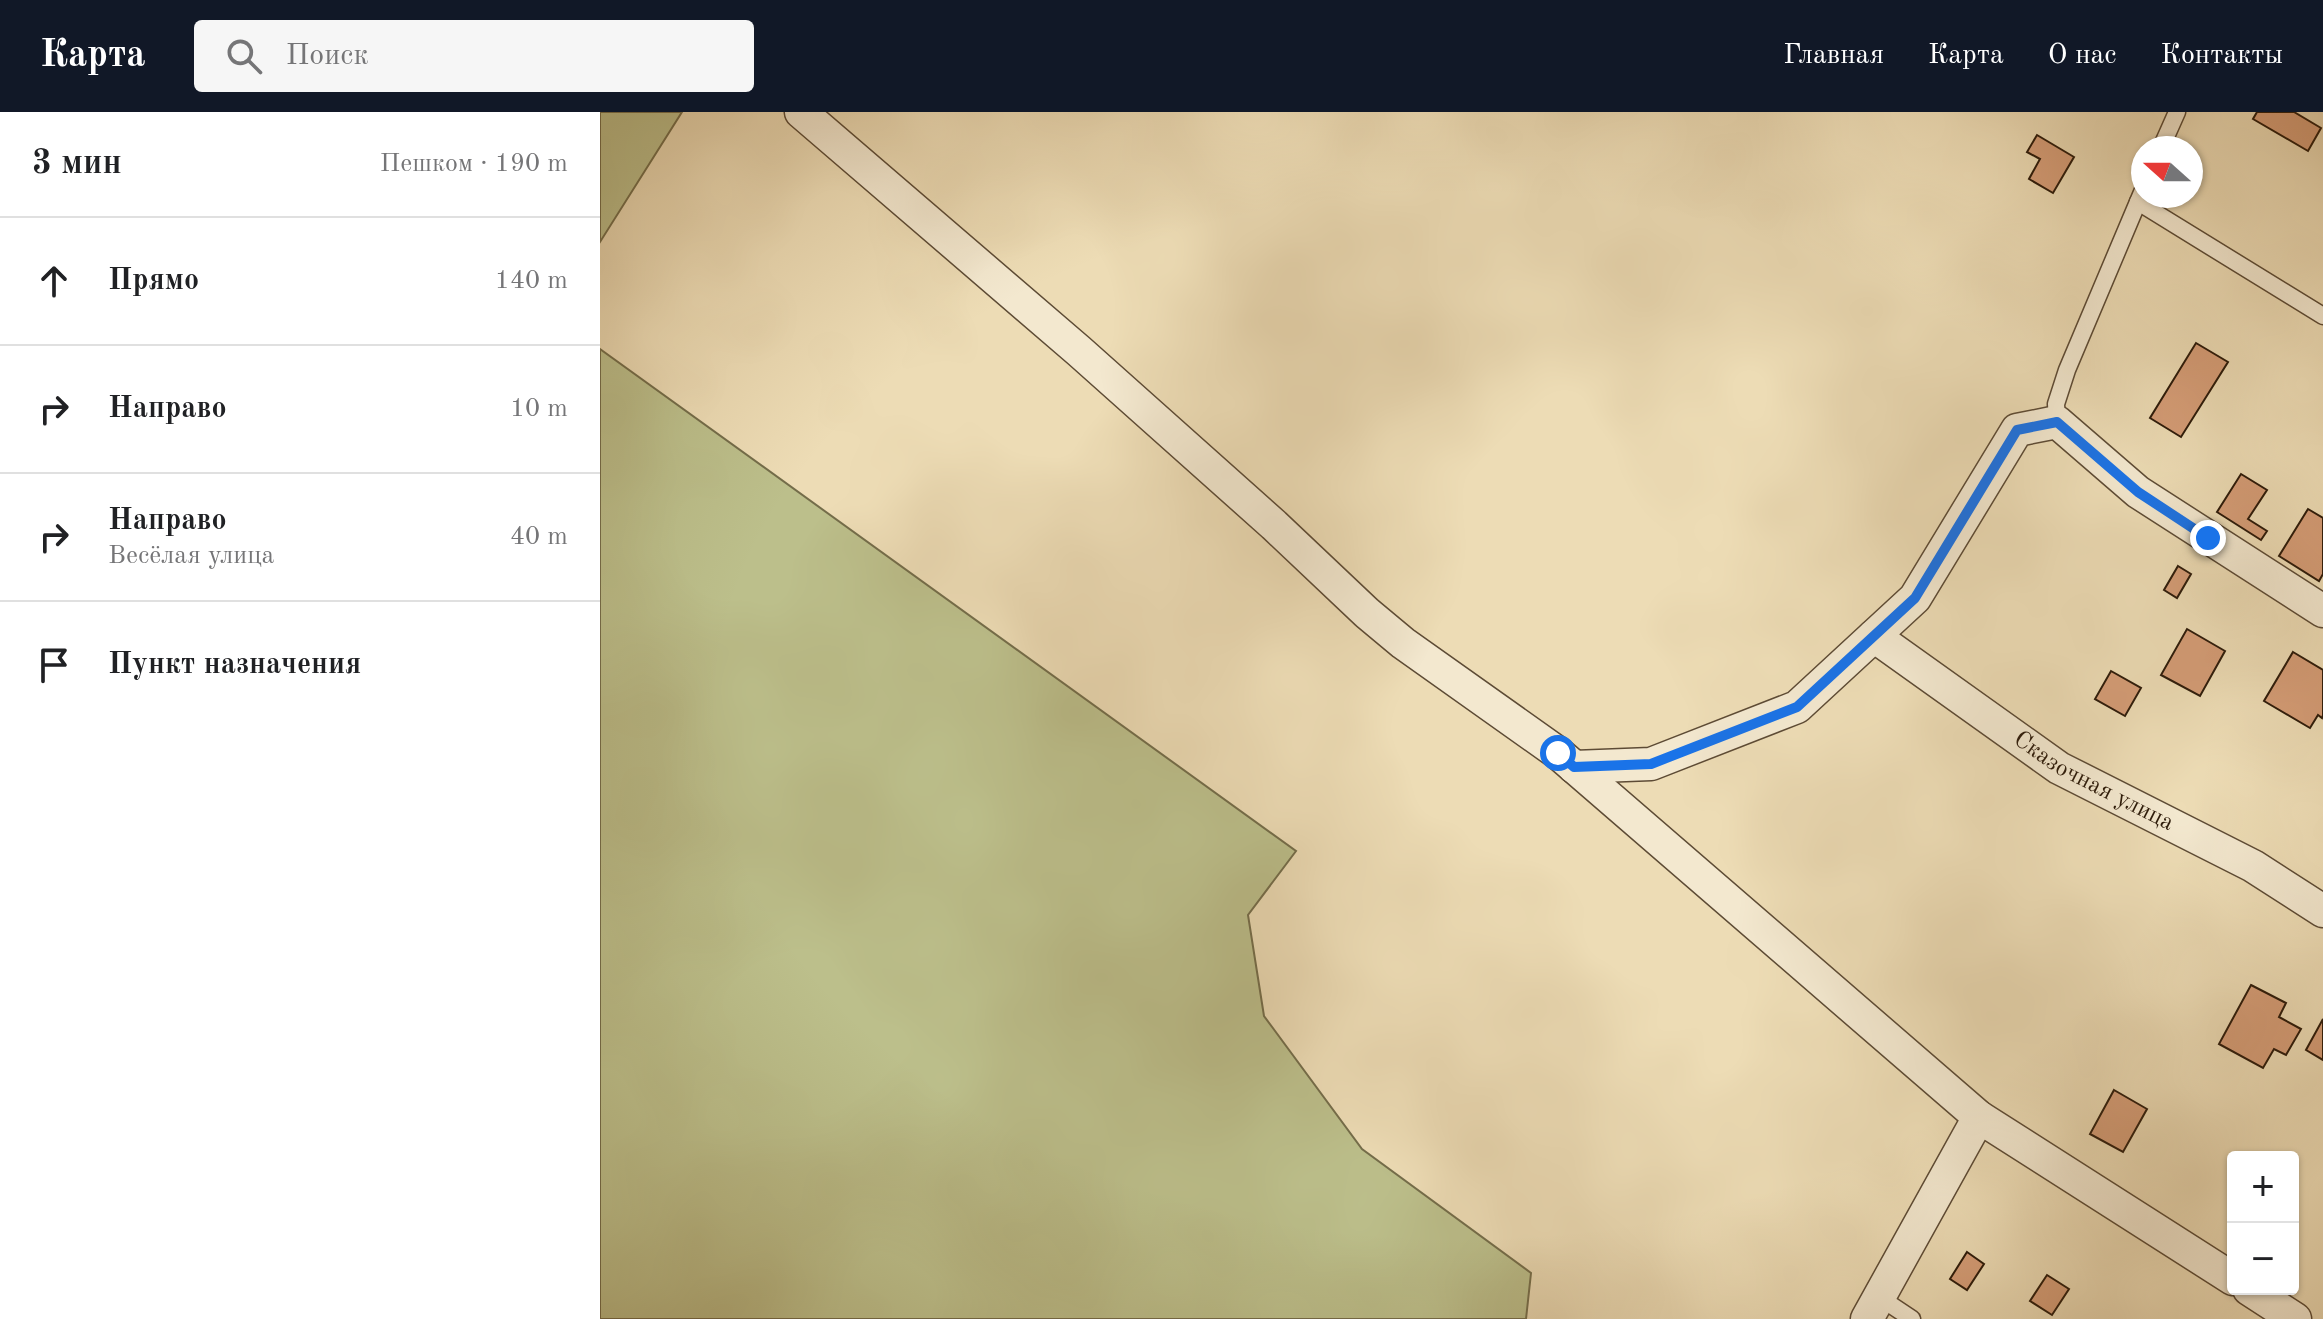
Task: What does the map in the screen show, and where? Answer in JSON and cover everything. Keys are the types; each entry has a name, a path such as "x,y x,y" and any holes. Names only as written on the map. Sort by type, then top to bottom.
{"street":[{"path":"801,112 1079,351 1274,525 1367,613 1403,643 1574,767 1979,1117 2227,1275"},
{"path":"1574,767 1651,764 1797,707 1915,598 2017,430 2057,422 2138,492 2323,611"},
{"name":"Сказочная улица","path":"1874,636 2059,768 2253,866 2323,911"},
{"path":"1873,1308 1979,1117"},
{"path":"2258,1295 2295,1319"}],"lane":[{"path":"2166,136 2177,112"},
{"path":"2057,422 2056,404 2067,370 2135,208"},
{"path":"2158,208 2323,316"},
{"path":"1873,1308 1912,1319"}],"green space":[{"path":"600,112 682,112 600,242"},
{"path":"600,349 1296,851 1248,915 1264,1016 1362,1149 1531,1273 1526,1319 600,1319"}],"building":[{"path":"2257,112 2294,112 2321,128 2308,151 2253,119"},
{"path":"2037,135 2074,157 2053,193 2029,179 2040,159 2027,152"},
{"path":"2196,343 2228,362 2181,437 2150,418"},
{"path":"2241,474 2267,490 2248,519 2267,531 2261,540 2217,512"},
{"path":"2308,509 2323,518 2323,574 2319,581 2279,556"},
{"path":"2178,566 2191,574 2177,598 2164,590"},
{"path":"2187,629 2225,651 2200,696 2161,675"},
{"path":"2293,652 2323,670 2323,715 2322,718 2318,715 2310,728 2264,701"},
{"path":"2111,671 2141,688 2125,716 2095,699"},
{"path":"2251,985 2286,1003 2279,1017 2301,1029 2286,1055 2274,1049 2263,1068 2219,1044"},
{"path":"2323,1019 2323,1060 2306,1050"},
{"path":"2114,1090 2147,1109 2123,1152 2090,1134"},
{"path":"1967,1252 1984,1264 1967,1290 1950,1279"},
{"path":"2047,1275 2069,1289 2052,1315 2030,1301"}],"route":[{"path":"1558,753 1574,767 1651,764 1797,707 1915,598 2017,430 2057,422 2138,492 2208,538"}]}
